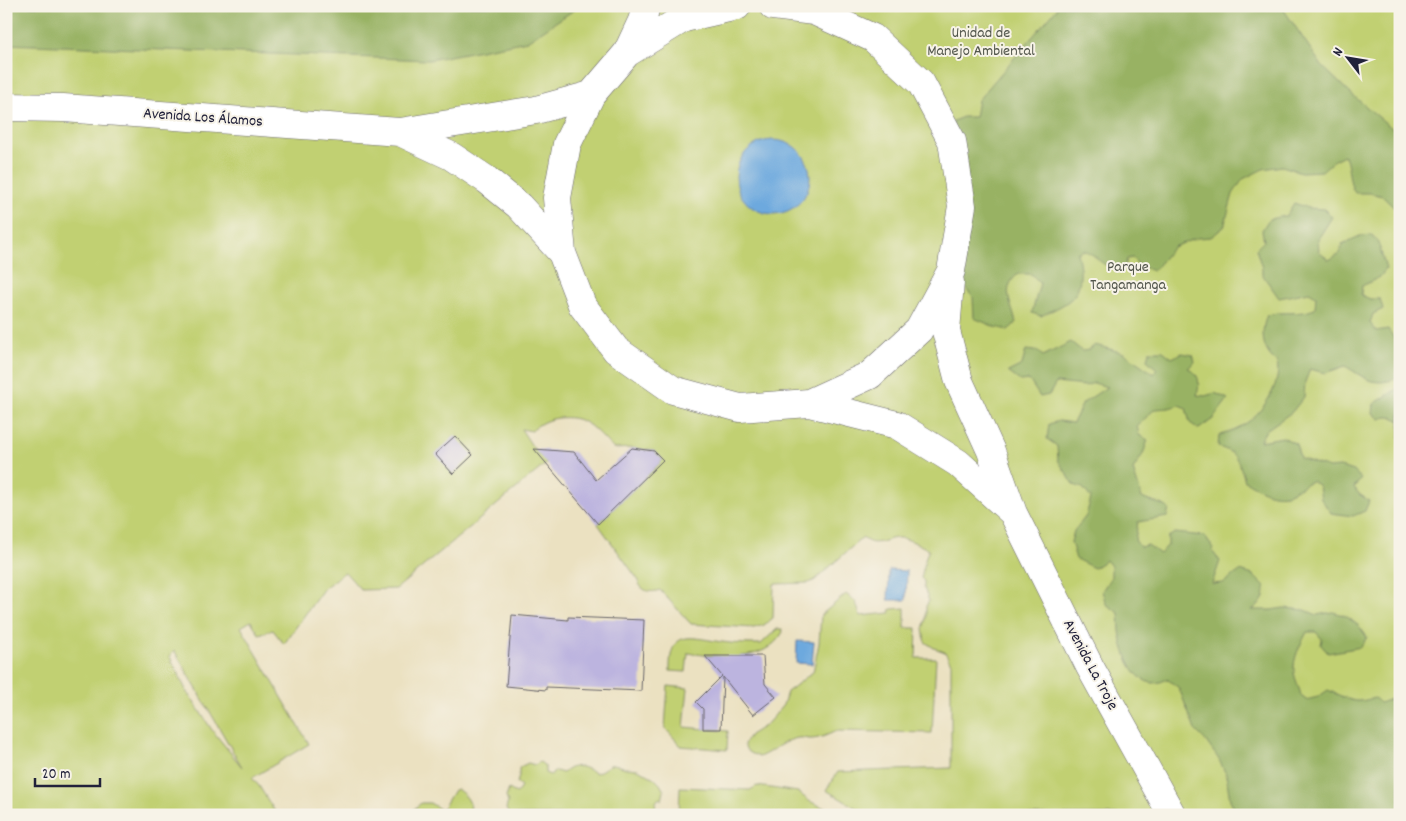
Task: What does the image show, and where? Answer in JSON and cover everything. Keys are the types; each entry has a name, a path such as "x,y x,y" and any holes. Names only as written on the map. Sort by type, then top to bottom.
{"street":[{"path":"646,6 642,21 627,53 591,95 567,144 557,198 562,253 582,305 616,350 673,390 740,408 809,403 870,376 920,330 951,271 962,206 952,141 921,83 873,38 814,10 773,6"},
{"path":"627,53 684,18 737,6"},
{"name":"Avenida Los Álamos","path":"6,106 400,132 536,110 591,95"},
{"name":"Avenida Los Álamos","path":"400,132 451,156 487,180 520,206 562,253"},
{"name":"Avenida La Troje","path":"951,271 946,331 959,381 991,451 1013,513 1090,667 1172,815"},
{"name":"Avenida La Troje","path":"809,403 897,425 958,463 1013,513"}],"green space":[{"name":"Parque Tangamanga","path":"6,6 1400,6 1400,815 868,815 826,790 838,772 951,768 951,663 945,652 925,642 923,629 926,618 926,606 929,601 924,588 924,581 921,578 929,550 915,542 900,538 876,543 867,541 863,537 815,580 809,583 774,584 773,618 764,625 754,628 691,624 660,590 648,591 641,587 639,581 598,524 663,460 654,451 632,448 614,449 586,423 576,419 555,418 542,423 532,431 521,429 534,449 547,463 396,589 361,590 345,572 324,588 284,644 273,630 259,634 251,621 241,627 309,744 252,778 277,815 6,815","holes":["174,650 242,767 212,730 186,690 170,657"]},
{"path":"6,6 580,6 527,41 429,60 6,44"},
{"path":"1059,6 1279,6 1284,10 1322,66 1350,93 1400,135 1400,213 1382,196 1371,193 1355,193 1344,155 1334,160 1322,171 1301,172 1282,166 1263,169 1243,179 1233,194 1224,227 1211,237 1197,238 1173,247 1153,271 1138,265 1133,258 1127,259 1125,267 1109,266 1083,250 1077,253 1080,270 1078,288 1072,298 1065,303 1041,316 1032,313 1040,283 1031,274 1018,274 1008,291 1016,323 1008,330 974,318 973,297 965,288 954,264 953,121 963,117 975,117 978,100"},
{"path":"1294,203 1308,208 1324,209 1332,217 1318,239 1319,252 1329,260 1340,253 1342,244 1360,236 1372,235 1378,242 1386,269 1380,277 1362,286 1361,295 1370,299 1380,299 1383,309 1373,314 1370,323 1376,331 1388,329 1396,341 1400,341 1400,377 1391,380 1377,382 1359,375 1345,366 1325,373 1310,369 1305,382 1304,397 1292,412 1266,430 1260,441 1283,437 1296,444 1300,458 1329,468 1340,467 1354,471 1361,479 1354,487 1359,494 1369,501 1365,511 1353,516 1331,513 1321,499 1319,486 1312,481 1292,492 1280,495 1259,489 1245,481 1234,455 1218,447 1219,436 1248,422 1260,411 1266,403 1277,379 1277,362 1268,353 1263,335 1267,315 1315,309 1316,296 1309,292 1279,298 1262,274 1256,249 1264,241 1262,230 1269,219 1286,216"},
{"path":"1071,342 1082,351 1089,350 1095,345 1124,353 1154,374 1157,369 1147,360 1149,351 1163,351 1172,358 1182,353 1193,355 1195,362 1188,368 1195,373 1198,379 1197,395 1205,396 1215,393 1228,399 1213,419 1199,429 1190,423 1186,408 1179,405 1155,409 1137,426 1139,435 1148,440 1143,454 1133,470 1142,498 1169,509 1167,517 1138,522 1135,540 1140,547 1148,545 1160,554 1168,545 1168,537 1175,533 1204,536 1214,548 1212,551 1220,561 1212,584 1223,583 1240,571 1253,575 1265,587 1262,601 1252,610 1284,608 1305,610 1317,615 1333,612 1346,616 1359,626 1367,637 1361,647 1328,653 1321,645 1322,639 1316,632 1307,632 1296,656 1294,673 1301,696 1306,700 1318,697 1328,690 1355,701 1375,698 1380,703 1400,697 1400,815 1238,815 1230,800 1226,774 1218,758 1195,730 1179,688 1167,679 1157,683 1149,682 1142,679 1135,672 1123,646 1119,613 1106,604 1102,591 1111,577 1111,566 1106,560 1094,568 1076,559 1071,542 1074,531 1086,516 1091,498 1083,488 1074,485 1058,460 1057,446 1047,439 1049,424 1059,421 1073,423 1083,403 1107,387 1094,383 1085,386 1056,383 1049,395 1040,397 1029,380 1020,381 1008,372 1022,365 1026,350 1037,351 1043,356"},
{"path":"1400,387 1400,421 1390,417 1380,419 1373,413 1374,404"},
{"path":"846,594 856,602 860,616 890,613 891,609 905,608 905,628 917,628 916,658 936,658 932,733 836,731 817,738 793,739 759,757 750,752 744,744 750,735 766,725 775,715 783,705 787,692 813,672 819,643 821,615"},
{"path":"777,629 782,629 783,632 775,643 765,650 753,654 727,657 688,653 686,672 670,671 673,647 684,638 737,644 761,644"},
{"path":"668,686 688,688 684,727 728,731 727,750 681,746 665,728"},
{"path":"540,762 545,766 545,773 550,775 556,771 563,773 576,766 597,773 614,764 638,769 654,778 660,784 664,791 662,800 659,798 656,802 655,809 657,811 646,815 510,815 506,809 508,802 506,797 509,789 517,793 521,787 517,783 520,767 528,763 535,765"},
{"path":"757,786 798,792 809,801 829,810 831,815 679,815 680,787 750,790"},
{"path":"457,789 468,800 471,807 470,815 396,815 402,811 410,813 421,803 430,803 440,809 443,808 454,790"}],"water":[{"path":"773,140 794,146 804,156 810,177 804,198 794,208 773,214 752,208 742,198 736,177 742,156 752,146"},
{"path":"889,570 907,571 906,600 888,600"},
{"path":"797,641 814,642 812,664 796,663"}],"building":[{"path":"455,436 473,455 453,474 435,454"},
{"path":"632,448 654,451 663,460 598,524 534,449 574,452 596,480"},
{"path":"512,615 568,620 568,617 644,620 641,691 546,687 546,690 506,686"},
{"path":"705,656 763,656 765,684 776,697 753,715 723,677 721,729 703,729 703,709 696,702 722,676"}],"park label":[{"name":"Unidad de Manejo Ambiental","path":"981,42"}]}
